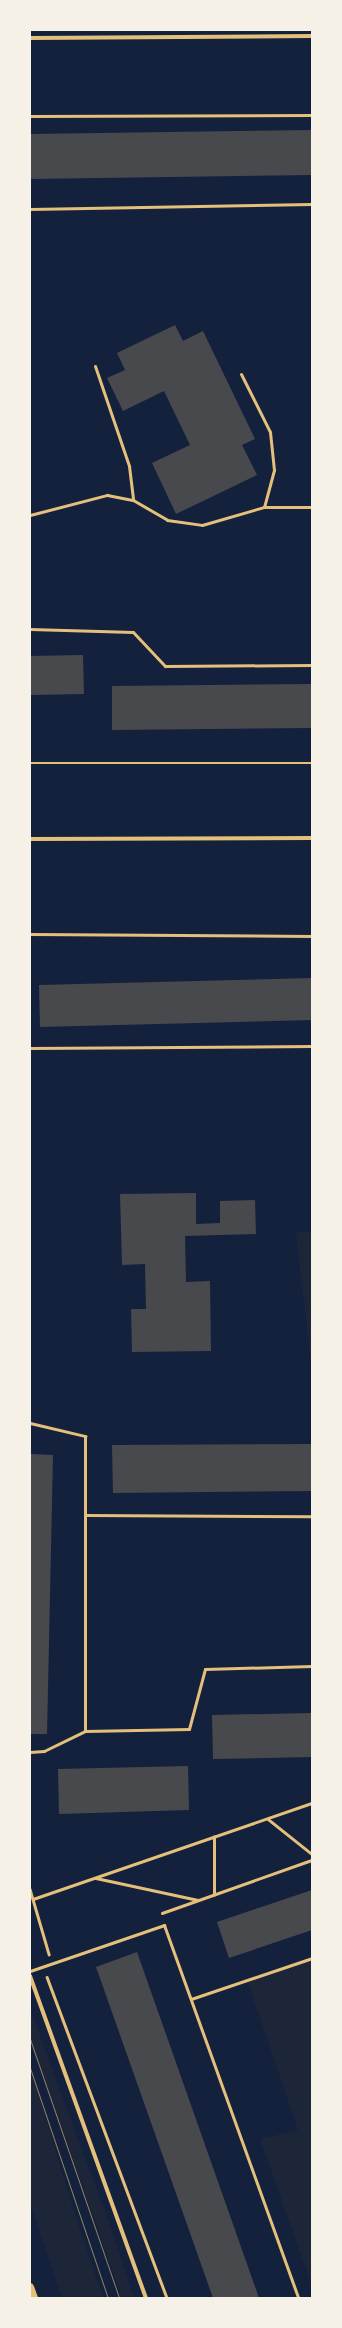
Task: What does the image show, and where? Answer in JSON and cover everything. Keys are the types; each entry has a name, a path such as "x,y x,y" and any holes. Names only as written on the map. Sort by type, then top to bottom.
{"main road":[{"path":"30,2287 34,2298"}],"street":[{"path":"30,38 312,36"},
{"path":"30,839 312,838"},
{"path":"30,1976 146,2298"}],"lane":[{"path":"30,209 312,204"},
{"path":"95,366 129,466 133,500"},
{"path":"241,374 270,432 274,470 264,507"},
{"path":"30,515 107,495 133,500 167,520 202,525 264,507 312,507"},
{"path":"30,629 133,632 165,666 312,665"},
{"path":"30,1048 312,1046"},
{"path":"30,1423 85,1436 85,1731"},
{"path":"85,1515 312,1516"},
{"path":"30,1752 44,1751 85,1731 189,1729 205,1669 312,1666"},
{"path":"30,1971 164,1925 298,2298"},
{"path":"191,1999 312,1958"}],"path":[{"path":"30,116 312,115"},
{"path":"30,763 312,763"},
{"path":"30,934 312,936"},
{"path":"33,1899 312,1803"},
{"path":"268,1818 312,1854"},
{"path":"214,1837 214,1895"},
{"path":"154,1916 312,1860"},
{"path":"95,1878 199,1900"},
{"path":"30,1889 50,1955"},
{"path":"57,1952 50,1955 44,1967 167,2298"}],"shaded area":[{"path":"296,1232 312,1232 312,1371"},
{"path":"312,1958 312,2285 260,2139 298,2130 247,1980"},
{"path":"30,2009 112,2231 134,2298 122,2298 30,2037"},
{"path":"30,2066 73,2208 103,2298 62,2298 30,2203"}],"building":[{"path":"312,130 312,175 30,179 30,134"},
{"path":"175,325 183,341 203,331 255,439 242,445 257,475 176,514 152,463 190,445 164,391 123,411 107,378 125,370 117,353"},
{"path":"83,655 84,694 30,695 30,656"},
{"path":"312,684 312,728 112,730 112,686"},
{"path":"312,978 312,1020 40,1027 39,985"},
{"path":"196,1193 196,1224 220,1223 220,1201 255,1200 256,1234 185,1236 186,1282 210,1281 211,1351 132,1352 131,1309 146,1309 145,1264 122,1265 120,1194"},
{"path":"312,1444 312,1491 113,1493 112,1445"},
{"path":"30,1454 53,1455 47,1734 30,1734"},
{"path":"312,1713 312,1757 213,1759 212,1715"},
{"path":"188,1766 189,1810 59,1814 58,1769"},
{"path":"312,1890 312,1930 229,1958 217,1922"},
{"path":"137,1952 259,2298 213,2298 96,1967"}],"tram line":[{"path":"30,2039 119,2298"},
{"path":"30,2068 108,2298"}]}
